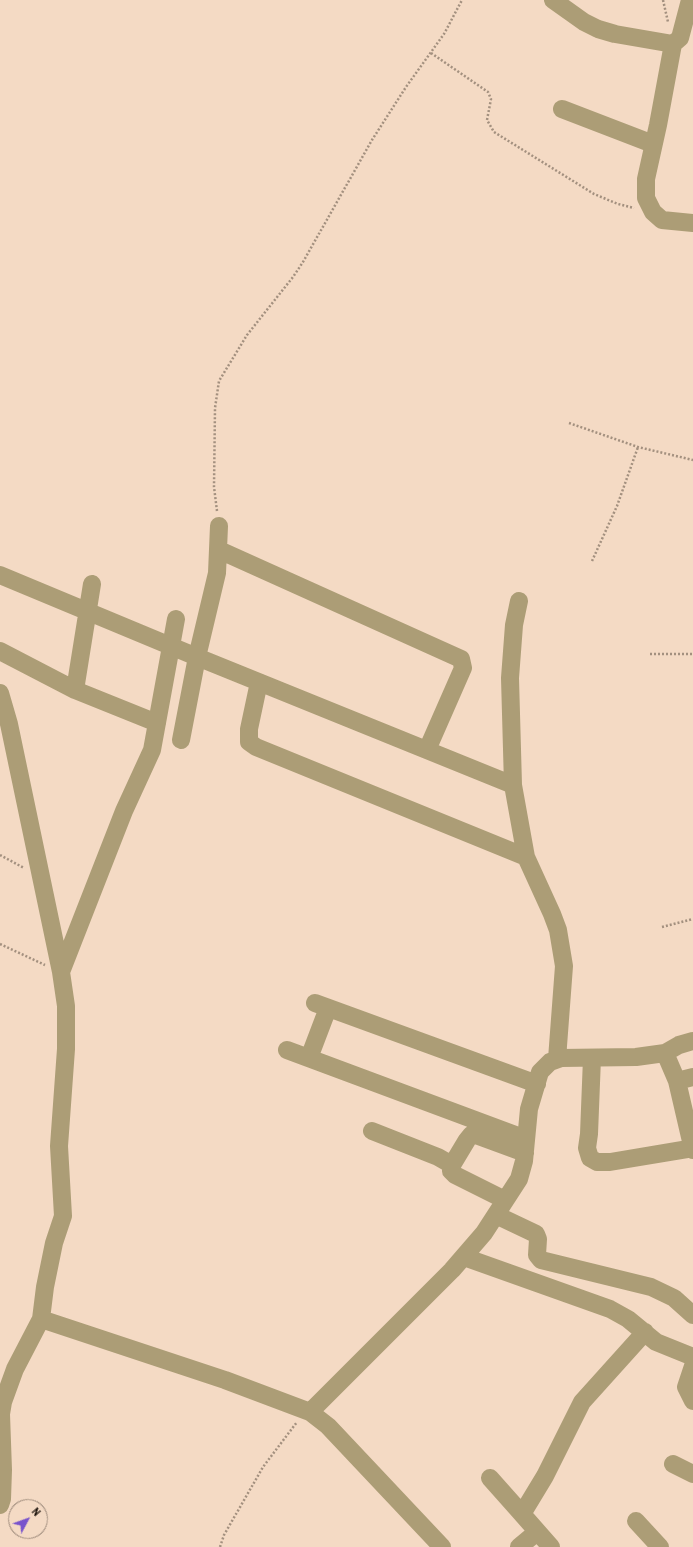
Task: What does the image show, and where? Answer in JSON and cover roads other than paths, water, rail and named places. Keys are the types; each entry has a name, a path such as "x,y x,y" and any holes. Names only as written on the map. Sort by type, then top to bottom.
{"street":[{"path":"553,0 584,22 598,29 615,34 671,43 680,38 690,20 690,0"},
{"path":"671,43 658,125 645,188 646,198 650,208 662,220 692,219"},
{"path":"562,109 653,144"},
{"path":"181,740 197,657 217,573 219,526"},
{"path":"219,550 461,659 463,668 427,750"},
{"path":"0,575 197,657 513,785"},
{"path":"75,690 92,584"},
{"path":"519,601 514,625 510,678 513,785 526,857 558,930 564,966 557,1059"},
{"path":"61,972 124,811 152,750 176,619"},
{"path":"0,651 75,690 157,723"},
{"path":"259,682 249,729 249,742 256,747 526,857"},
{"path":"0,693 9,724 61,972 66,1006 66,1049 59,1146 63,1216 54,1243 45,1287 41,1319 18,1362 0,1414 3,1476 0,1505"},
{"path":"309,1058 321,1005 537,1084"},
{"path":"310,1412 464,1257 519,1179 523,1169 530,1109 544,1066 557,1059 665,1053 679,1045 693,1042"},
{"path":"287,1050 525,1146"},
{"path":"592,1058 587,1148 590,1158 597,1162 610,1162 693,1149 685,1080 665,1053"},
{"path":"372,1131 438,1157 452,1165"},
{"path":"525,1146 476,1135 471,1136 452,1165 451,1171 534,1233 538,1239 537,1255 541,1260 651,1287 674,1298 693,1315"},
{"path":"464,1257 610,1309 645,1332 662,1346 693,1357"},
{"path":"41,1319 226,1380 310,1412 328,1426 442,1547"},
{"path":"522,1514 546,1476 582,1402 645,1332"},
{"path":"693,1366 686,1387 693,1401"},
{"path":"673,1464 693,1474"},
{"path":"490,1478 550,1547"},
{"path":"636,1521 660,1547"},
{"path":"519,1547 537,1532"}]}
